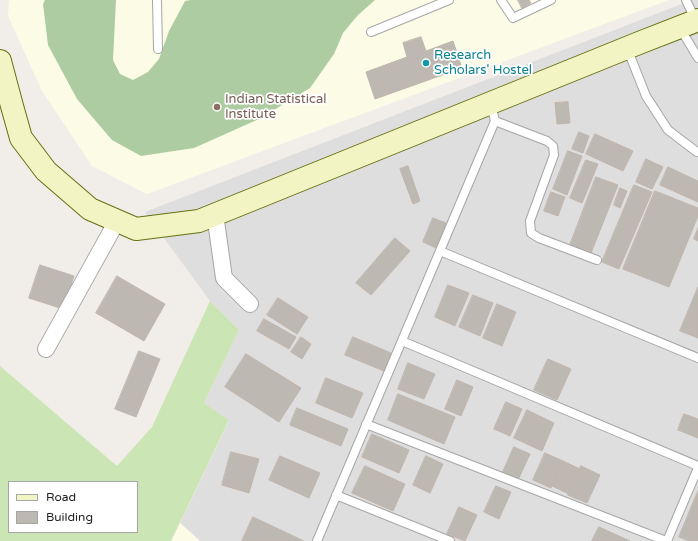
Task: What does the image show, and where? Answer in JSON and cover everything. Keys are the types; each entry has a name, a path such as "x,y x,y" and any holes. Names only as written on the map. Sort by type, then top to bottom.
{"street":[{"path":"0,61 21,138 46,171 90,209 136,229 199,221 493,112 626,48 691,23"},
{"path":"215,214 224,278 250,304"},
{"path":"46,349 117,220"}],"lane":[{"path":"157,0 158,49"},
{"path":"371,32 449,0"},
{"path":"501,0 513,18 551,0"},
{"path":"686,0 698,58"},
{"path":"626,48 646,96 668,130 697,152"},
{"path":"317,541 440,250 493,112 547,141 553,146 554,155 530,222 532,233 540,238 597,260"},
{"path":"440,250 698,358"},
{"path":"366,424 667,541 698,467 402,341"},
{"path":"336,495 450,541"}],"shaded area":[{"name":"Indian Statistical Institute","path":"9,0 669,0 147,194 92,166 42,91 8,16"},
{"path":"692,0 698,0 698,541 200,541 180,523 229,421 204,403 239,330 210,301 145,212"},
{"path":"180,523 200,541 171,541"}],"green space":[{"path":"45,0 116,0 113,60 120,74 133,80 148,72 159,59 169,31 185,1 375,0 358,15 343,33 334,54 310,88 259,119 194,148 141,156 112,140 77,99 48,45 43,4"},
{"path":"210,301 239,330 204,403 229,420 171,541 0,541 0,366 117,466 152,427"}],"building":[{"path":"518,0 529,0 531,3 522,8"},
{"name":"Research Scholars' Hostel","path":"421,37 426,51 453,41 462,68 375,99 366,72 407,57 403,43"},
{"path":"568,102 570,123 557,124 555,103"},
{"path":"579,132 589,136 583,153 572,149"},
{"path":"595,134 633,151 623,171 586,154"},
{"path":"568,151 582,156 567,195 553,189"},
{"path":"646,159 663,167 652,189 636,182"},
{"path":"586,160 598,164 582,203 570,198"},
{"path":"408,166 420,201 413,204 400,169"},
{"path":"668,167 698,181 698,202 660,185"},
{"path":"596,177 618,185 591,253 570,245"},
{"path":"634,185 652,192 619,269 602,262"},
{"path":"620,188 627,191 620,208 614,205"},
{"path":"655,191 698,208 698,216 669,287 623,269"},
{"path":"551,192 565,197 558,216 544,211"},
{"path":"433,218 446,223 436,248 423,242"},
{"path":"698,228 698,241 694,239"},
{"path":"395,238 410,251 371,295 356,283"},
{"path":"40,265 74,276 63,309 29,298"},
{"path":"117,276 165,304 144,341 96,313"},
{"path":"448,285 469,293 455,326 435,317"},
{"path":"698,287 698,338 680,331"},
{"path":"473,295 493,303 480,336 459,327"},
{"path":"278,298 308,317 297,334 267,315"},
{"path":"497,304 516,312 502,346 483,338"},
{"path":"264,319 296,337 289,349 257,331"},
{"path":"301,337 311,344 302,359 291,352"},
{"path":"353,337 391,353 384,371 345,355"},
{"path":"139,351 160,359 136,417 115,409"},
{"path":"246,354 301,388 279,422 225,387"},
{"path":"548,359 571,369 557,400 534,390"},
{"path":"408,363 435,374 424,399 398,389"},
{"path":"326,378 363,393 352,418 316,403"},
{"path":"457,380 473,387 461,416 445,409"},
{"path":"398,394 455,417 444,444 388,420"},
{"path":"506,402 522,409 510,436 494,429"},
{"path":"297,408 348,429 341,446 290,425"},
{"path":"527,410 554,423 542,451 514,438"},
{"path":"684,414 698,419 698,438 678,430"},
{"path":"372,434 409,450 399,473 362,457"},
{"path":"514,447 530,454 518,480 502,474"},
{"path":"231,452 259,459 249,493 222,485"},
{"path":"545,453 563,461 551,488 533,480"},
{"path":"280,456 320,473 309,498 269,480"},
{"path":"426,456 443,464 430,493 413,485"},
{"path":"563,461 580,469 569,494 552,486"},
{"path":"365,466 405,484 393,511 352,493"},
{"path":"581,466 600,475 587,503 568,495"},
{"path":"496,486 511,492 499,519 484,512"},
{"path":"698,491 698,541 689,541 679,537"},
{"path":"459,507 477,515 465,541 447,534"},
{"path":"253,517 304,541 242,541"},
{"path":"599,527 630,541 592,541"}],"place":[{"name":"Research Scholars' Hostel","path":"426,63"},
{"name":"Indian Statistical Institute","path":"217,107"}]}
